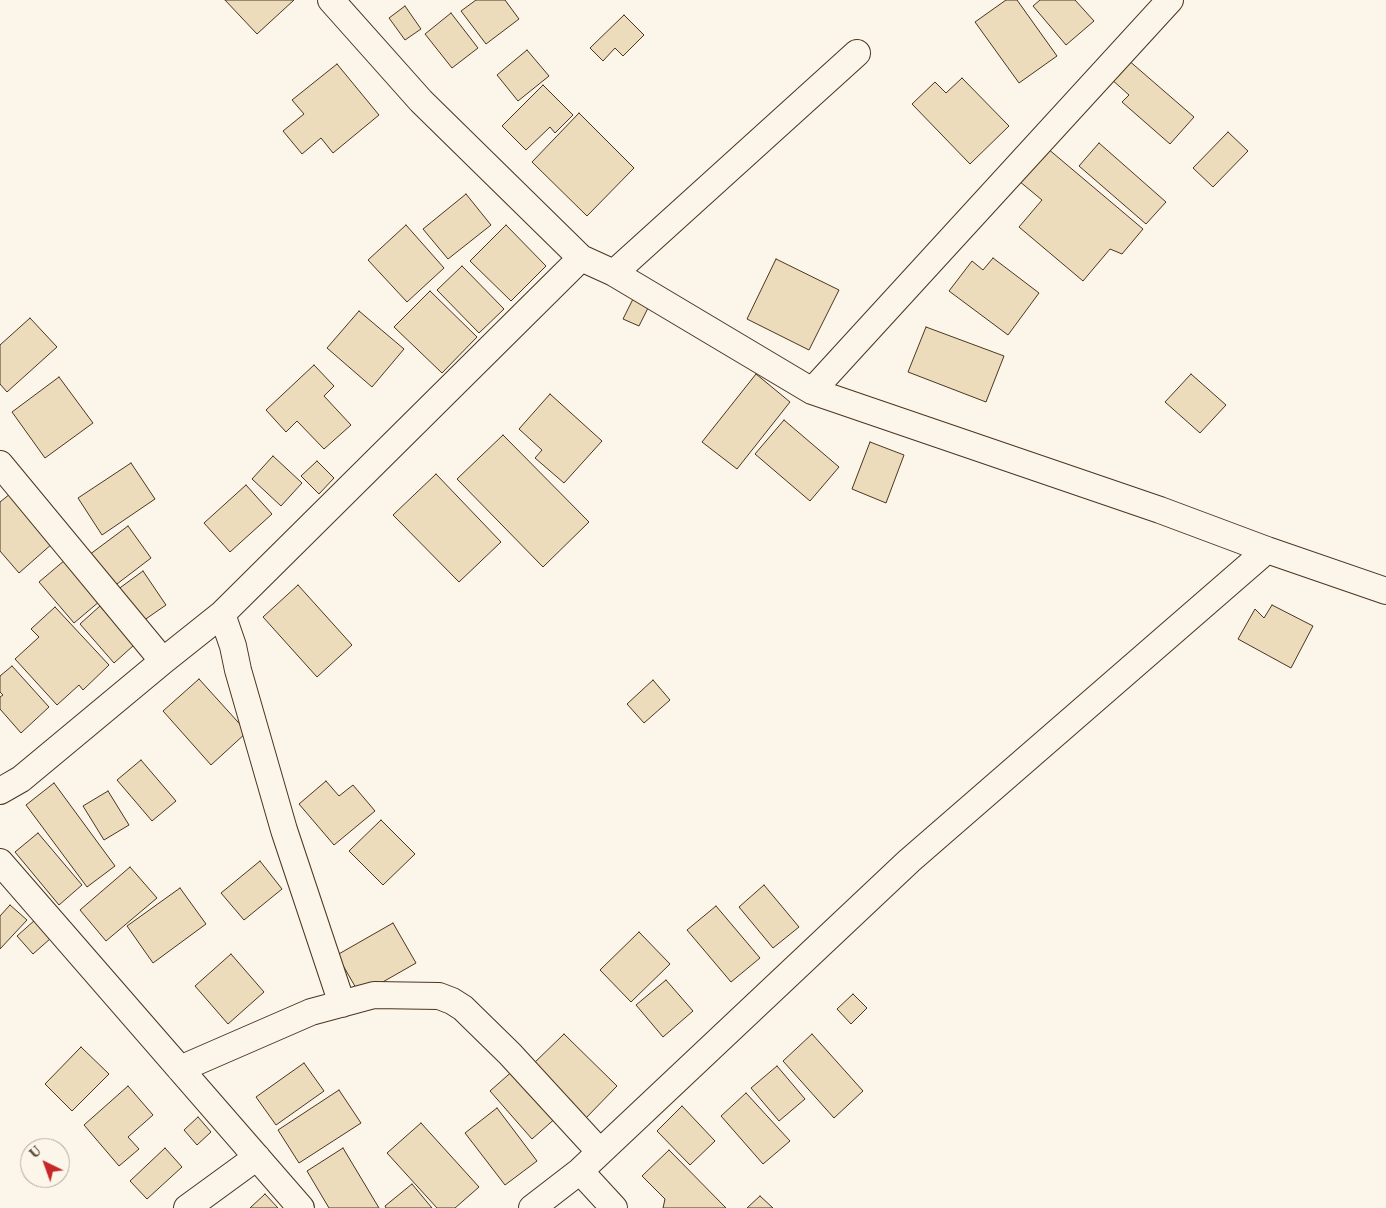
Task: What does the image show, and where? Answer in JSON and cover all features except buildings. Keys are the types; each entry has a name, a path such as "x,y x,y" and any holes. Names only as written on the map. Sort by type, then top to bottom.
{"street":[{"path":"331,0 421,101 581,258 614,273 812,391 1160,510 1386,592"},
{"path":"812,391 1170,0"},
{"path":"614,273 857,54"},
{"path":"0,791 21,779 215,619 581,258"},
{"path":"0,464 168,657"},
{"path":"532,1208 580,1171 909,861 1267,550"},
{"path":"215,619 233,646 238,670 284,830 342,1004"},
{"path":"0,862 301,1208"},
{"path":"180,1069 311,1012 374,994 439,996 463,1008 510,1054 600,1152"},
{"path":"187,1208 257,1157"},
{"path":"580,1171 614,1208"}]}
